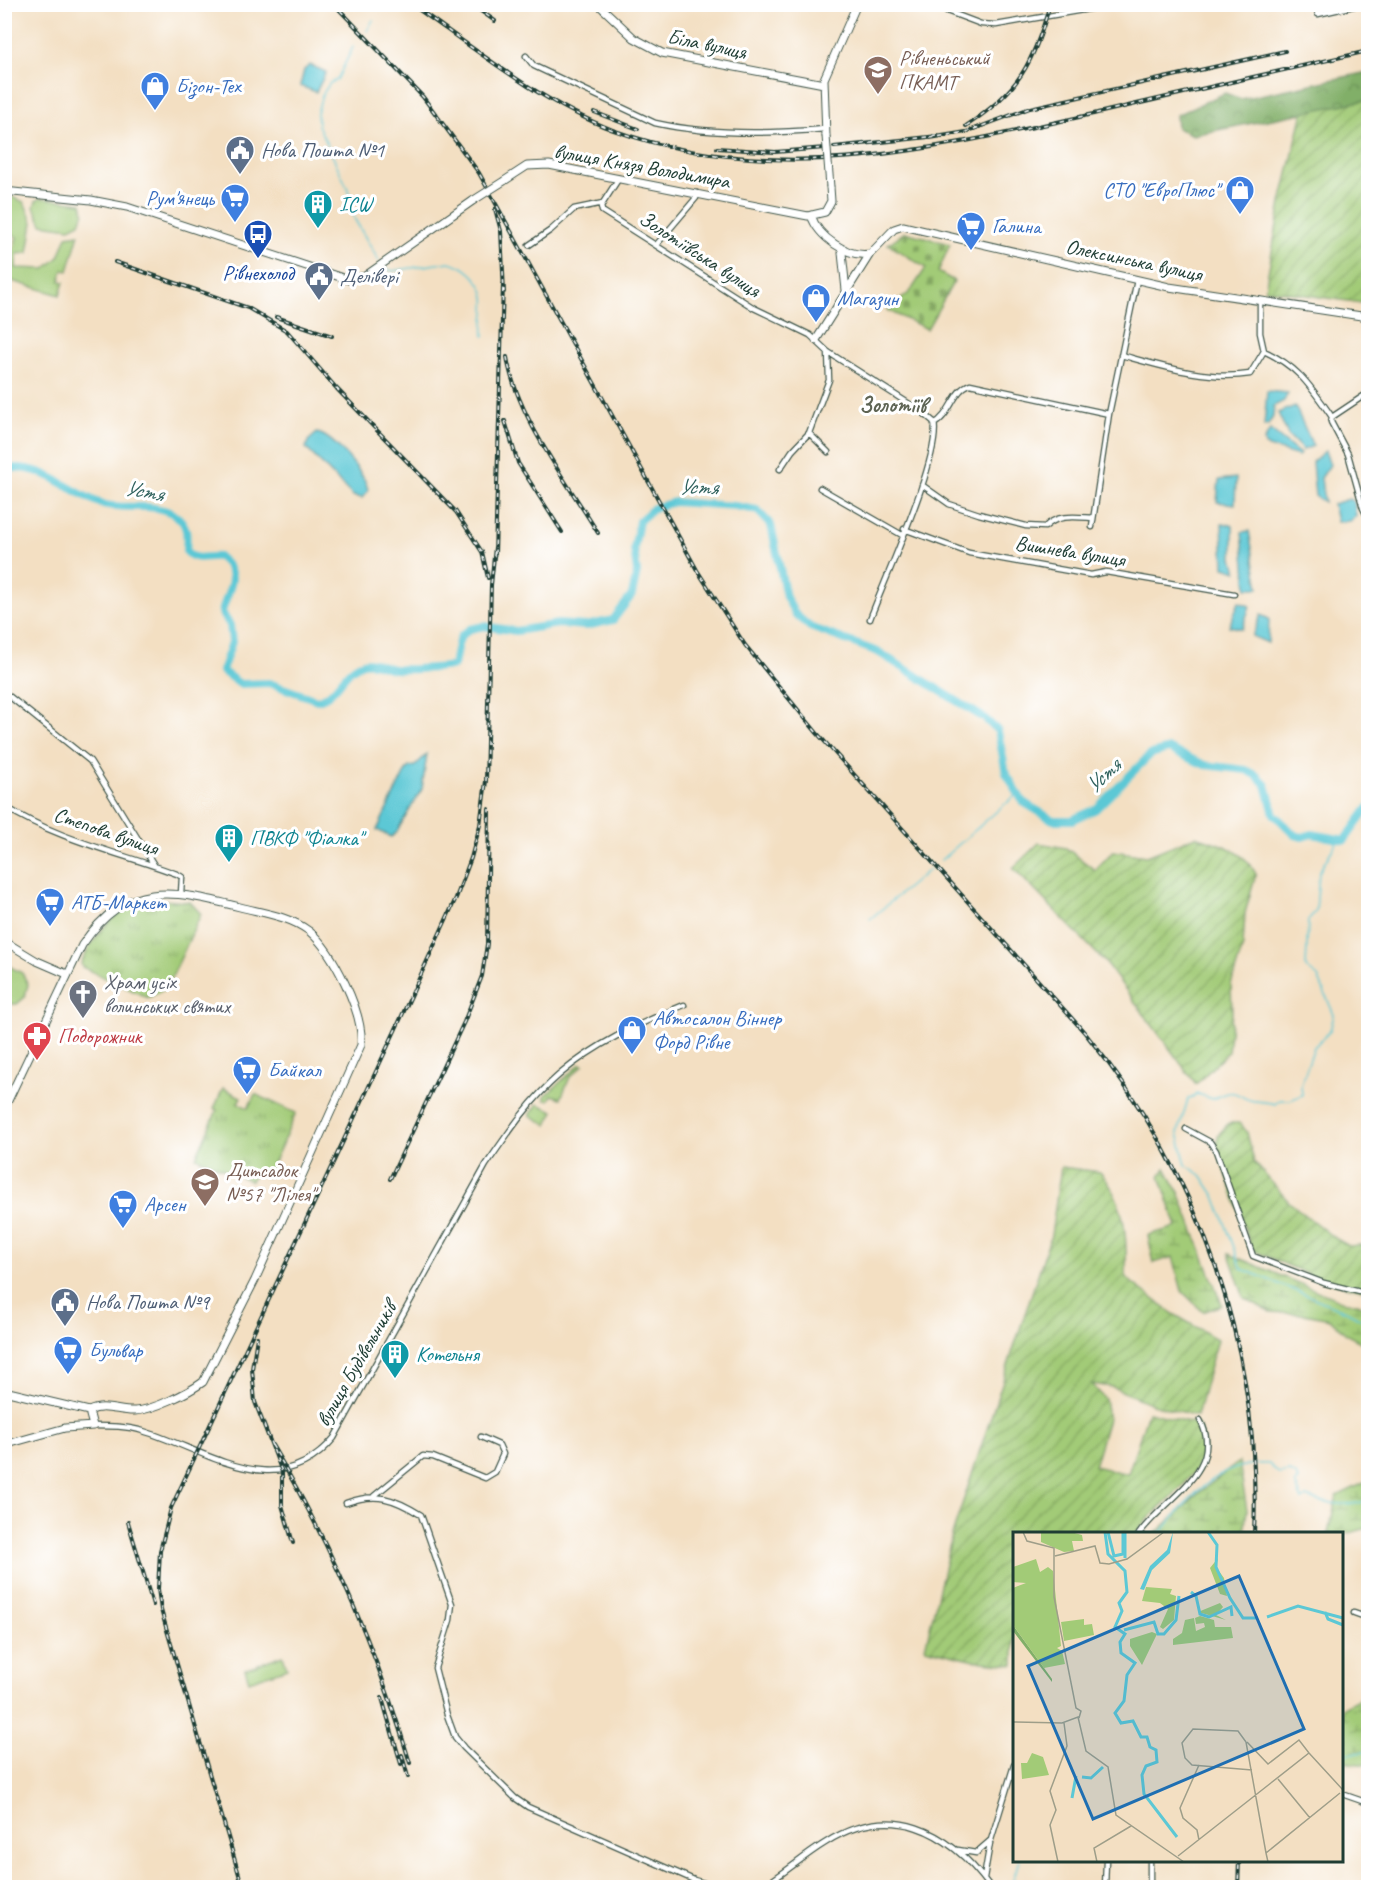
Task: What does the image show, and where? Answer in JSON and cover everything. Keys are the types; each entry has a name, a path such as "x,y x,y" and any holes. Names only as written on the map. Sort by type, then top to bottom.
{"street":[{"name":"Біла вулиця","path":"598,4 634,38 662,53 824,84"},
{"path":"857,4 824,84 830,187 829,207 822,213 811,215 820,231 844,249 857,255 870,254"},
{"path":"928,4 981,24 996,25 1118,4"},
{"path":"1315,4 1318,14 1362,4"},
{"path":"526,56 534,66 655,123 675,128 728,131 826,132"},
{"name":"вулиця Князя Володимира","path":"4,191 92,200 127,207 349,280 366,276 474,200 527,166 538,164 811,215"},
{"path":"529,245 551,230 574,209 603,203 619,178"},
{"path":"657,244 690,206 697,193"},
{"name":"Золотіївська вулиця","path":"603,203 602,211 754,308 816,340 828,352 922,412 934,424"},
{"name":"Олексинська вулиця","path":"846,290 870,254 894,229 903,226 1137,280 1368,317"},
{"path":"816,340 846,290 842,253 844,249"},
{"path":"1092,527 1108,414 1137,280"},
{"path":"1121,355 1176,369 1240,376 1250,374 1256,369 1264,351 1260,333 1260,300"},
{"path":"1264,351 1301,374 1332,417 1331,422 1348,454 1368,518"},
{"path":"780,469 809,433 829,382 828,352"},
{"path":"870,619 922,485 934,442 934,424 946,415 963,387 970,384 1108,414"},
{"path":"1332,417 1368,393"},
{"path":"809,433 828,452"},
{"path":"922,485 949,504 1026,526 1045,527 1052,519 1068,516 1093,518"},
{"name":"Вишнева вулиця","path":"820,488 903,532 969,553 1091,575 1106,572 1234,594"},
{"path":"4,692 90,760 154,865"},
{"name":"Степова вулиця","path":"4,806 33,822 182,877 181,893"},
{"path":"4,1109 67,974 93,930 115,910 147,896 181,893 279,917 309,932 328,955 358,1012 361,1045 251,1288 203,1382 194,1389 135,1411 97,1407 89,1412 4,1391"},
{"path":"4,941 37,961 67,974"},
{"name":"вулиця Будівельників","path":"4,1445 65,1428 93,1426 141,1430 242,1469 281,1469 314,1458 334,1438 486,1164 516,1122 560,1075 587,1056 627,1030 684,1005"},
{"path":"1186,1129 1210,1142 1216,1151 1253,1256 1324,1283 1368,1294"},
{"path":"89,1412 93,1426"},
{"path":"1140,1532 1182,1492 1199,1469 1206,1439 1200,1420"},
{"path":"346,1503 374,1496 423,1456 433,1457 485,1478 495,1472 503,1454 499,1445 481,1437"},
{"path":"374,1496 409,1507 421,1515 426,1525 452,1605 450,1620 435,1668 447,1715 455,1737 464,1748 515,1798 528,1807 694,1880 721,1887"},
{"path":"1354,1613 1368,1618"},
{"path":"984,1878 991,1840 1013,1768"},
{"path":"1343,1795 1368,1803"},
{"path":"760,1887 834,1838 888,1822 919,1826 955,1849 991,1887"},
{"path":"955,1849 976,1853 991,1840"},
{"path":"1105,1887 1106,1862"},
{"path":"1150,1862 1150,1887"}],"green space":[{"path":"1368,72 1368,100 1193,135 1177,128 1176,115 1225,93 1241,99"},
{"path":"1368,100 1368,304 1265,289 1281,203 1303,112"},
{"path":"5,194 24,202 33,222 28,253 17,254 16,268 45,269 59,257 67,236 79,234 68,271 63,270 60,281 64,282 60,295 5,279 17,237 5,233"},
{"path":"41,198 82,203 84,212 80,223 70,228 42,224 34,207 36,201"},
{"path":"905,232 950,244 938,272 954,281 927,329 887,310 910,292 926,268 888,244"},
{"path":"1196,836 1231,849 1245,859 1256,874 1245,913 1243,946 1231,985 1232,1013 1228,1052 1196,1084 1105,962 1013,868 1039,843 1066,848 1095,870 1113,851 1147,856"},
{"path":"161,900 190,902 201,914 167,988 148,998 82,967 81,963 95,939 112,920 134,906"},
{"path":"5,964 22,973 28,984 25,997 17,1004 5,1004"},
{"path":"580,1064 583,1065 570,1077 561,1098 552,1095 549,1100 545,1100 545,1096"},
{"path":"223,1088 241,1097 238,1103 248,1108 255,1094 296,1113 267,1177 256,1171 251,1181 196,1157 217,1110 214,1109"},
{"path":"538,1104 554,1111 547,1125 530,1115"},
{"path":"1229,1123 1240,1123 1247,1132 1254,1162 1289,1202 1333,1237 1349,1246 1368,1244 1368,1291 1324,1281 1252,1250 1217,1147 1218,1135"},
{"path":"1061,1167 1100,1172 1116,1196 1124,1222 1126,1278 1172,1313 1217,1339 1197,1416 1152,1404 1112,1387 1092,1384 1105,1399 1108,1419 1094,1466 1128,1474 1148,1412 1197,1424 1204,1439 1203,1455 1196,1469 1184,1484 1137,1532 1013,1532 1013,1665 983,1662 925,1648 952,1535 1051,1235"},
{"path":"1165,1168 1179,1192 1222,1305 1203,1312 1182,1291 1173,1257 1154,1263 1148,1235 1177,1227 1160,1176"},
{"path":"1229,1254 1346,1303 1358,1303 1368,1309 1368,1346 1347,1335 1330,1319 1304,1314 1271,1312 1244,1298"},
{"path":"1239,1462 1247,1510 1244,1532 1157,1532 1200,1492"},
{"path":"1368,1481 1368,1528 1343,1535 1343,1532 1328,1532 1337,1496"},
{"path":"283,1655 287,1668 249,1681 245,1669"},
{"path":"1368,1693 1368,1765 1343,1762 1343,1707"}],"water":[{"path":"310,65 326,72 316,92 300,86 304,70"},
{"path":"1267,391 1288,393 1284,401 1274,406 1273,417 1268,425 1264,426"},
{"path":"1295,406 1313,446 1303,450 1288,435 1278,413"},
{"path":"1270,430 1300,454 1298,456 1265,446 1264,441"},
{"path":"317,433 339,448 362,475 368,491 362,498 353,496 306,448 308,441"},
{"path":"1325,451 1330,465 1321,478 1324,502 1315,496 1312,462"},
{"path":"1236,478 1235,504 1217,502 1219,480"},
{"path":"1349,499 1354,502 1356,516 1350,521 1337,522 1333,504"},
{"path":"1222,524 1233,525 1233,558 1237,571 1224,567"},
{"path":"1249,531 1259,588 1247,588 1242,532"},
{"path":"1239,602 1250,606 1242,629 1229,626"},
{"path":"1261,615 1269,619 1268,643 1252,636"},
{"path":"427,754 422,789 396,833 391,837 377,830 404,774 409,767 415,766"}],"waterway":[{"path":"378,9 380,4"},
{"path":"367,31 373,20"},
{"path":"353,47 337,80 330,83 322,95 317,113 318,125 348,189 354,218 379,261"},
{"path":"385,268 392,271 449,262 467,270 477,279 485,297 484,336"},
{"name":"Устя","path":"4,469 18,468 43,474 102,504 158,508 180,519 186,531 186,551 197,558 219,557 231,571 231,583 222,613 230,625 232,642 222,671 240,684 269,683 317,700 324,698 350,671 363,663 400,669 454,665 461,636 470,629 484,626 516,631 558,624 586,626 613,620 632,595 637,572 634,549 639,521 654,508 674,502 735,506 757,510 771,525 786,597 795,614 810,627 878,652 984,718 998,731 1006,773 1023,802 1053,820 1072,820 1096,809 1151,754 1169,749 1205,765 1246,770 1256,775 1266,785 1274,814 1295,835 1302,837 1312,834 1345,840 1368,808"},
{"path":"1007,803 1018,793"},
{"path":"941,860 1005,804"},
{"path":"1338,840 1319,872 1316,911 1308,920 1306,968 1318,977 1334,1015 1330,1031 1314,1047 1301,1085 1302,1095 1290,1100 1280,1100 1275,1104 1249,1100 1233,1093 1213,1099 1198,1094 1188,1099 1178,1133 1186,1165 1201,1175 1215,1196 1242,1269 1346,1311 1368,1323"},
{"path":"870,919 930,869"},
{"path":"1162,1532 1182,1507 1206,1484 1220,1475 1251,1465 1269,1464 1279,1474 1290,1472 1296,1475 1298,1480 1295,1483 1302,1500 1306,1497 1329,1503 1346,1504 1368,1500"},
{"path":"1343,1754 1368,1752"},
{"path":"1011,1888 1018,1862"}],"railway":[{"path":"4,15 14,4"},
{"path":"334,4 423,97 479,173 697,570 745,645 817,733 1085,1033 1126,1088 1161,1145 1192,1205 1216,1267 1235,1332 1247,1398 1254,1465 1254,1532"},
{"path":"411,4 534,90 613,130 674,148 735,157 796,160 858,157 980,138 1368,51"},
{"path":"471,4 495,21"},
{"path":"966,126 999,101 1022,74 1037,43 1050,4"},
{"path":"930,138 966,132 1030,108 1285,51"},
{"path":"594,112 638,129"},
{"path":"834,147 938,136"},
{"path":"717,148 775,152 825,148"},
{"path":"495,209 501,231 504,292"},
{"path":"115,262 248,308 287,331 337,389 456,512 482,552 488,578"},
{"path":"495,554 503,284"},
{"path":"276,317 332,336"},
{"path":"507,357 512,379 532,425 598,533"},
{"path":"505,421 518,463 562,532"},
{"path":"243,1888 161,1610 158,1589 160,1551 171,1508 394,1033 456,898 471,858 480,825 486,781 491,585 495,547"},
{"path":"390,1179 464,1022 482,976 487,944 489,809"},
{"path":"257,1337 252,1369 255,1402 282,1472 282,1505 293,1543"},
{"path":"272,1445 314,1521 351,1600 383,1680 410,1763"},
{"path":"128,1522 153,1605"},
{"path":"382,1698 401,1764"},
{"path":"402,1755 408,1777"},
{"path":"1238,1888 1239,1862"}],"place":[{"name":"Рівненьський ПКАМТ","path":"878,96"},
{"name":"Бізон-Тех","path":"155,112"},
{"name":"Нова Пошта №1","path":"240,176"},
{"name":"СТО \"ЕвроПлюс\"","path":"1240,216"},
{"name":"Рум'янець","path":"235,224"},
{"name":"ICW","path":"318,230"},
{"name":"Галина","path":"971,252"},
{"name":"Рівнехолод","path":"258,260"},
{"name":"Делівері","path":"319,302"},
{"name":"Магазин","path":"816,324"},
{"name":"ПВКФ \"Фіалка\"","path":"229,864"},
{"name":"АТБ-Маркет","path":"50,928"},
{"name":"Храм усіх волинських святих","path":"83,1020"},
{"name":"Автосалон Віннер Форд Рівне","path":"632,1056"},
{"name":"Подорожник","path":"37,1062"},
{"name":"Байкал","path":"247,1096"},
{"name":"Дитсадок №57 \"Лілея\"","path":"205,1208"},
{"name":"Арсен","path":"123,1230"},
{"name":"Нова Пошта №9","path":"65,1328"},
{"name":"Бульвар","path":"68,1376"},
{"name":"Котельня","path":"395,1380"}],"district":[{"name":"Золотіїв","path":"893,405"}]}
